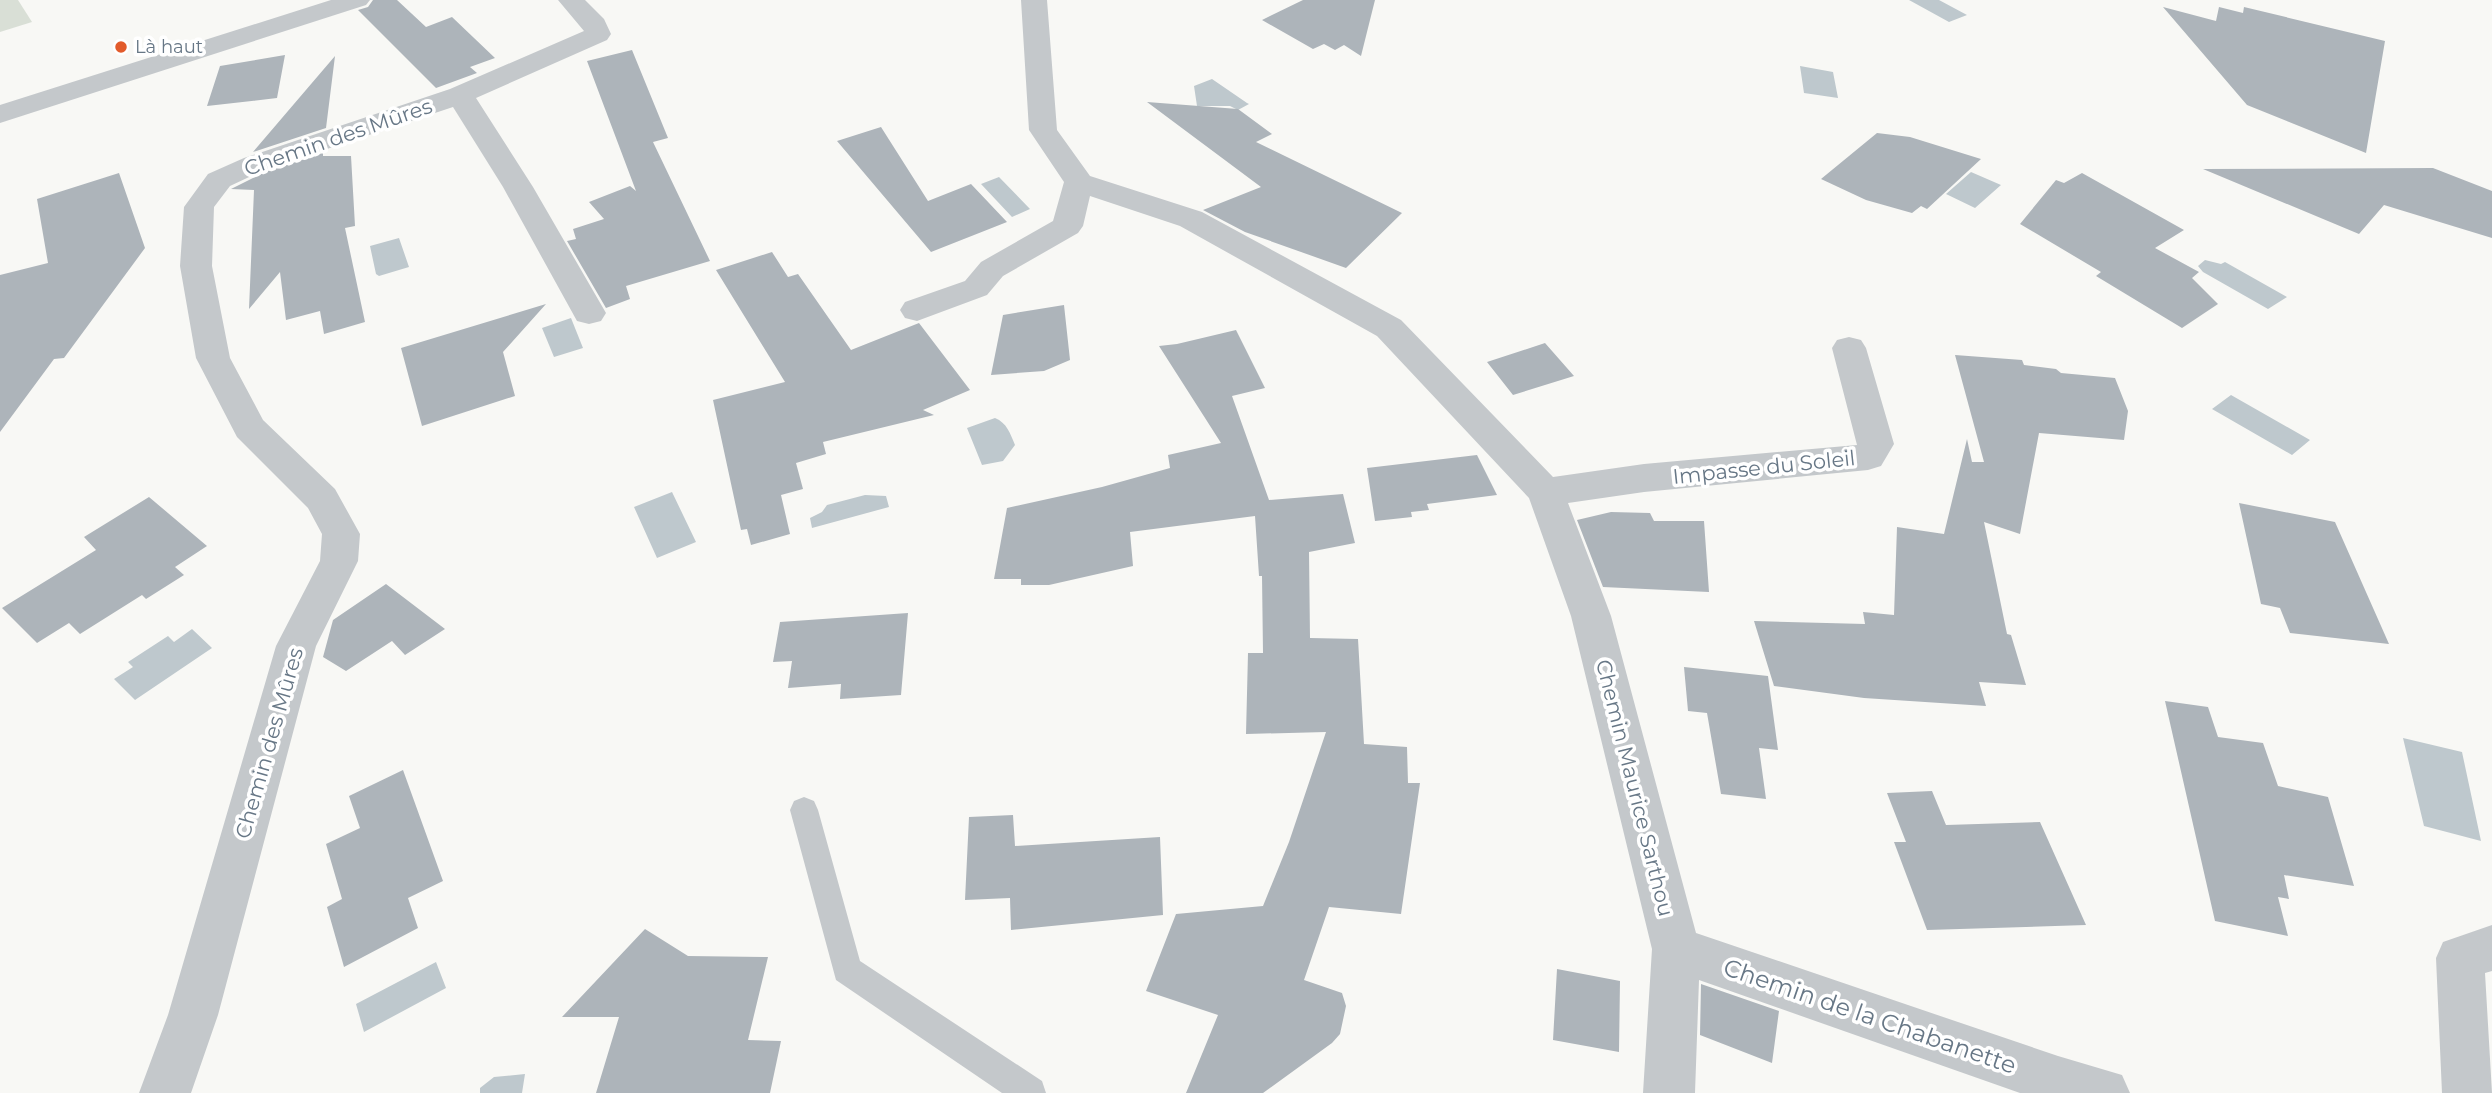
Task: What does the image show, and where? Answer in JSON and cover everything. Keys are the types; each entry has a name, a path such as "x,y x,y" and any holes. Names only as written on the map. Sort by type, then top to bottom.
{"street":[{"path":"0,114 357,0"},
{"name":"Chemin des Mûres","path":"164,1093 193,1015 296,646 339,561 341,534 322,499 250,428 213,358 196,266 199,207 219,180 254,164 460,94 597,34 595,25 571,0"},
{"path":"1034,0 1044,130 1079,182 1191,219 1389,328 1545,492"},
{"path":"460,94 518,187 589,313"},
{"path":"917,310 976,288 992,269 1067,226 1079,182"},
{"name":"Impasse du Soleil","path":"1545,492 1644,478 1689,476 1868,457 1876,444 1849,348"},
{"name":"Chemin Maurice Sarthou","path":"1545,492 1591,616 1676,949 1669,1093"},
{"path":"2468,1093 2460,958 2492,948"},
{"name":"Chemin de la Chabanette","path":"1676,949 2058,1082 2104,1093"}],"lane":[{"path":"804,810 847,970 1030,1093"}],"shaded area":[{"path":"0,0 18,0 32,22 0,32"},
{"path":"1909,0 1939,0 1967,15 1949,22"},
{"path":"1800,66 1833,72 1838,98 1804,93"},
{"path":"1212,79 1249,104 1238,110 1230,106 1197,106 1194,86"},
{"path":"1971,172 2001,185 1975,208 1946,194"},
{"path":"999,177 1030,209 1012,217 981,184"},
{"path":"399,238 409,267 379,276 376,274 370,246"},
{"path":"2205,260 2221,264 2225,262 2287,297 2268,309 2203,272 2198,266"},
{"path":"571,318 583,348 554,357 542,328"},
{"path":"2231,395 2310,440 2292,455 2212,409"},
{"path":"995,418 1005,426 1015,445 1003,461 982,465 967,428"},
{"path":"672,492 696,542 657,558 634,507"},
{"path":"865,495 886,496 889,507 812,528 810,518 822,512 827,505"},
{"path":"192,629 212,648 135,700 114,679 133,667 128,662 168,636 174,642"},
{"path":"2403,738 2462,752 2481,841 2424,826"},
{"path":"436,962 446,988 364,1032 356,1004"},
{"path":"525,1074 522,1093 480,1093 480,1088 494,1077"}],"building":[{"path":"373,0 397,0 426,27 452,17 495,58 470,67 477,73 436,88 358,10 368,7"},
{"path":"1303,0 1375,0 1361,56 1344,45 1335,50 1324,44 1313,49 1262,20"},
{"path":"2163,7 2216,21 2219,7 2243,13 2244,7 2385,41 2366,153 2247,105"},
{"path":"632,50 668,138 653,142 710,261 626,286 630,299 606,308 567,241 576,239 573,229 604,219 589,202 630,186 636,191 587,61"},
{"path":"285,55 277,98 207,106 220,66"},
{"path":"335,56 326,128 253,152"},
{"path":"1147,102 1238,109 1272,134 1256,142 1402,213 1346,268 1245,232 1203,210 1261,187"},
{"path":"881,127 928,201 971,184 1007,222 931,252 837,141"},
{"path":"1877,133 1910,137 1981,159 1927,209 1921,206 1912,213 1866,200 1821,179"},
{"path":"323,153 323,156 351,156 355,226 345,228 365,322 324,334 320,311 286,320 280,272 249,309 254,190 231,189 265,172"},
{"path":"2433,168 2492,191 2492,238 2384,205 2359,234 2203,169"},
{"path":"119,173 145,248 64,358 54,359 0,432 0,275 48,263 37,199"},
{"path":"2082,173 2184,230 2155,248 2199,272 2192,278 2218,304 2182,328 2096,276 2101,272 2020,224 2056,180 2064,183"},
{"path":"772,252 788,277 798,274 851,350 919,323 970,390 923,410 934,415 823,442 826,454 796,463 803,489 781,495 790,534 751,545 747,529 741,530 713,400 785,382 716,270"},
{"path":"546,304 503,352 515,396 422,426 401,348"},
{"path":"1064,305 1070,360 1044,371 991,375 1003,315"},
{"path":"1236,330 1265,388 1232,396 1269,500 1343,494 1355,543 1309,552 1310,638 1358,639 1364,744 1407,747 1408,783 1420,783 1401,914 1329,907 1304,980 1342,993 1346,1006 1340,1034 1332,1043 1263,1093 1186,1093 1218,1015 1146,991 1176,914 1263,906 1289,842 1326,732 1246,734 1248,653 1263,653 1262,576 1259,576 1255,516 1130,532 1133,566 1049,585 1021,585 1021,579 994,579 1007,508 1102,487 1170,468 1168,455 1221,443 1159,346"},
{"path":"1545,343 1574,376 1513,395 1487,362"},
{"path":"1955,355 2022,360 2024,365 2056,369 2061,373 2115,378 2128,411 2124,440 2039,433 2020,534 1984,522 2007,634 2011,635 2026,685 1979,682 1986,706 1864,698 1774,686 1754,621 1865,624 1863,612 1894,615 1897,527 1944,534 1967,439 1972,462 1984,462"},
{"path":"1477,455 1497,495 1427,504 1429,510 1411,512 1412,517 1375,521 1367,468"},
{"path":"149,497 207,546 175,567 184,575 146,599 142,595 80,634 69,623 37,643 2,608 96,550 84,537"},
{"path":"2239,503 2335,522 2389,644 2290,633 2280,608 2261,604"},
{"path":"1611,512 1650,513 1654,521 1704,521 1709,592 1603,587 1577,520"},
{"path":"386,584 445,629 405,655 392,641 346,671 323,657 333,620"},
{"path":"908,613 901,695 840,699 841,684 788,688 792,661 773,662 780,622"},
{"path":"1684,667 1768,676 1778,750 1759,748 1766,799 1721,794 1707,713 1688,711"},
{"path":"2165,701 2208,707 2218,737 2263,743 2278,786 2328,797 2354,886 2284,875 2289,899 2278,897 2288,936 2215,921"},
{"path":"403,770 443,881 408,898 418,928 344,967 327,907 342,899 326,844 360,828 349,796"},
{"path":"1932,791 1946,825 2040,822 2086,925 1927,930 1894,842 1906,842 1887,793"},
{"path":"1013,815 1015,846 1160,837 1163,915 1011,930 1010,898 965,900 969,817"},
{"path":"645,929 688,956 768,957 748,1040 781,1041 770,1093 596,1093 619,1017 562,1017"},
{"path":"1557,969 1620,981 1619,1052 1553,1040"},
{"path":"1701,984 1779,1011 1772,1063 1700,1035"}],"place":[{"name":"Là haut","path":"121,47"}]}
